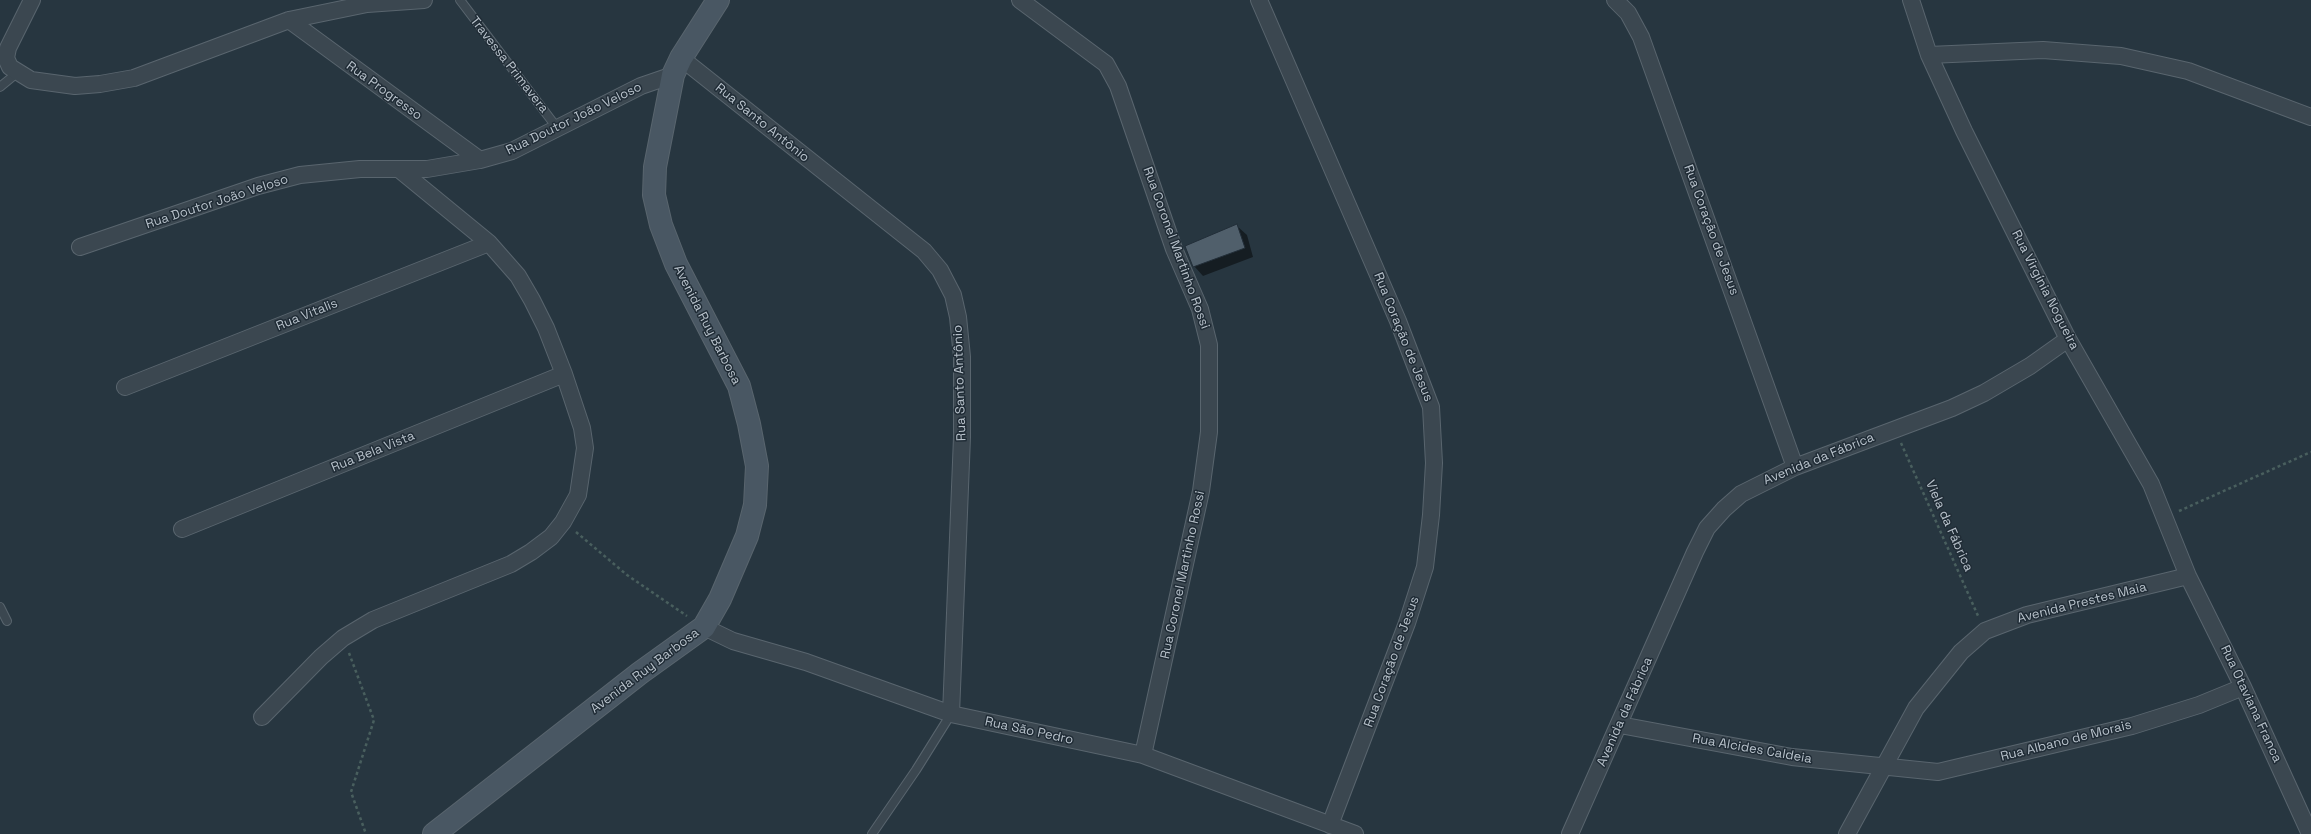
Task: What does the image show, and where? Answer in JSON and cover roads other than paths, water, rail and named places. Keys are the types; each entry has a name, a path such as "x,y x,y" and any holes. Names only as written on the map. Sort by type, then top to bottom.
{"street":[{"path":"32,0 8,48 6,58 10,67 17,73 31,80 75,86 100,84 134,78 289,20 342,8 403,0 424,0"},
{"name":"Avenida Ruy Barbosa","path":"434,834 640,673 704,627 720,599 747,536 755,505 757,466 749,424 739,386 676,264 659,217 654,195 655,167 677,66 718,0"},
{"name":"Rua Coronel Martinho Rossi","path":"1020,0 1106,64 1118,86 1174,248 1200,309 1209,344 1209,432 1201,492 1143,755"},
{"name":"Rua Coração de Jesus","path":"1260,0 1398,321 1431,408 1434,463 1431,515 1425,567 1407,623 1330,825"},
{"name":"Rua Coração de Jesus","path":"1615,0 1628,13 1641,37 1795,467"},
{"name":"Rua Virgínia Nogueira","path":"1911,0 1929,55 1964,131 2068,339 2150,484 2188,576"},
{"name":"Rua Progresso","path":"289,20 480,160"},
{"path":"1929,55 2043,50 2121,56 2188,71 2311,117"},
{"name":"Rua Doutor João Veloso","path":"80,247 258,186 300,175 360,169 433,169 480,160 512,151 558,130 677,66"},
{"name":"Rua Santo Antônio","path":"677,66 924,251 940,270 953,295 958,317 962,357 962,437 951,714"},
{"path":"262,717 321,656 343,638 373,620 511,564 551,537 563,522 578,495 585,448 575,404 546,328 522,282 489,243 400,170"},
{"name":"Rua Vitalis","path":"125,387 489,243"},
{"name":"Avenida da Fábrica","path":"1570,834 1620,725 1695,552 1707,528 1724,508 1741,494 1795,467 1952,408 2030,366 2068,339"},
{"name":"Rua Bela Vista","path":"182,529 564,374"},
{"name":"Avenida Prestes Maia","path":"1847,834 1916,708 1939,677 1961,652 1985,631 2027,615 2188,576"},
{"name":"Rua Otaviana Franca","path":"2188,576 2243,687 2310,834"},
{"name":"Rua São Pedro","path":"704,627 733,641 806,662 951,714 1143,755 1355,834"},
{"name":"Rua Albano de Morais","path":"1885,766 1938,772 1968,766 2069,739 2132,726 2199,705 2243,687"},
{"name":"Rua Alcides Caldeia","path":"1620,725 1792,757 1855,765 1885,766"}],"lane":[{"name":"Travessa Primavera","path":"460,0 558,130"},
{"path":"0,87 17,73"},
{"path":"0,607 7,621"},
{"path":"872,834 916,770 951,714"}]}
